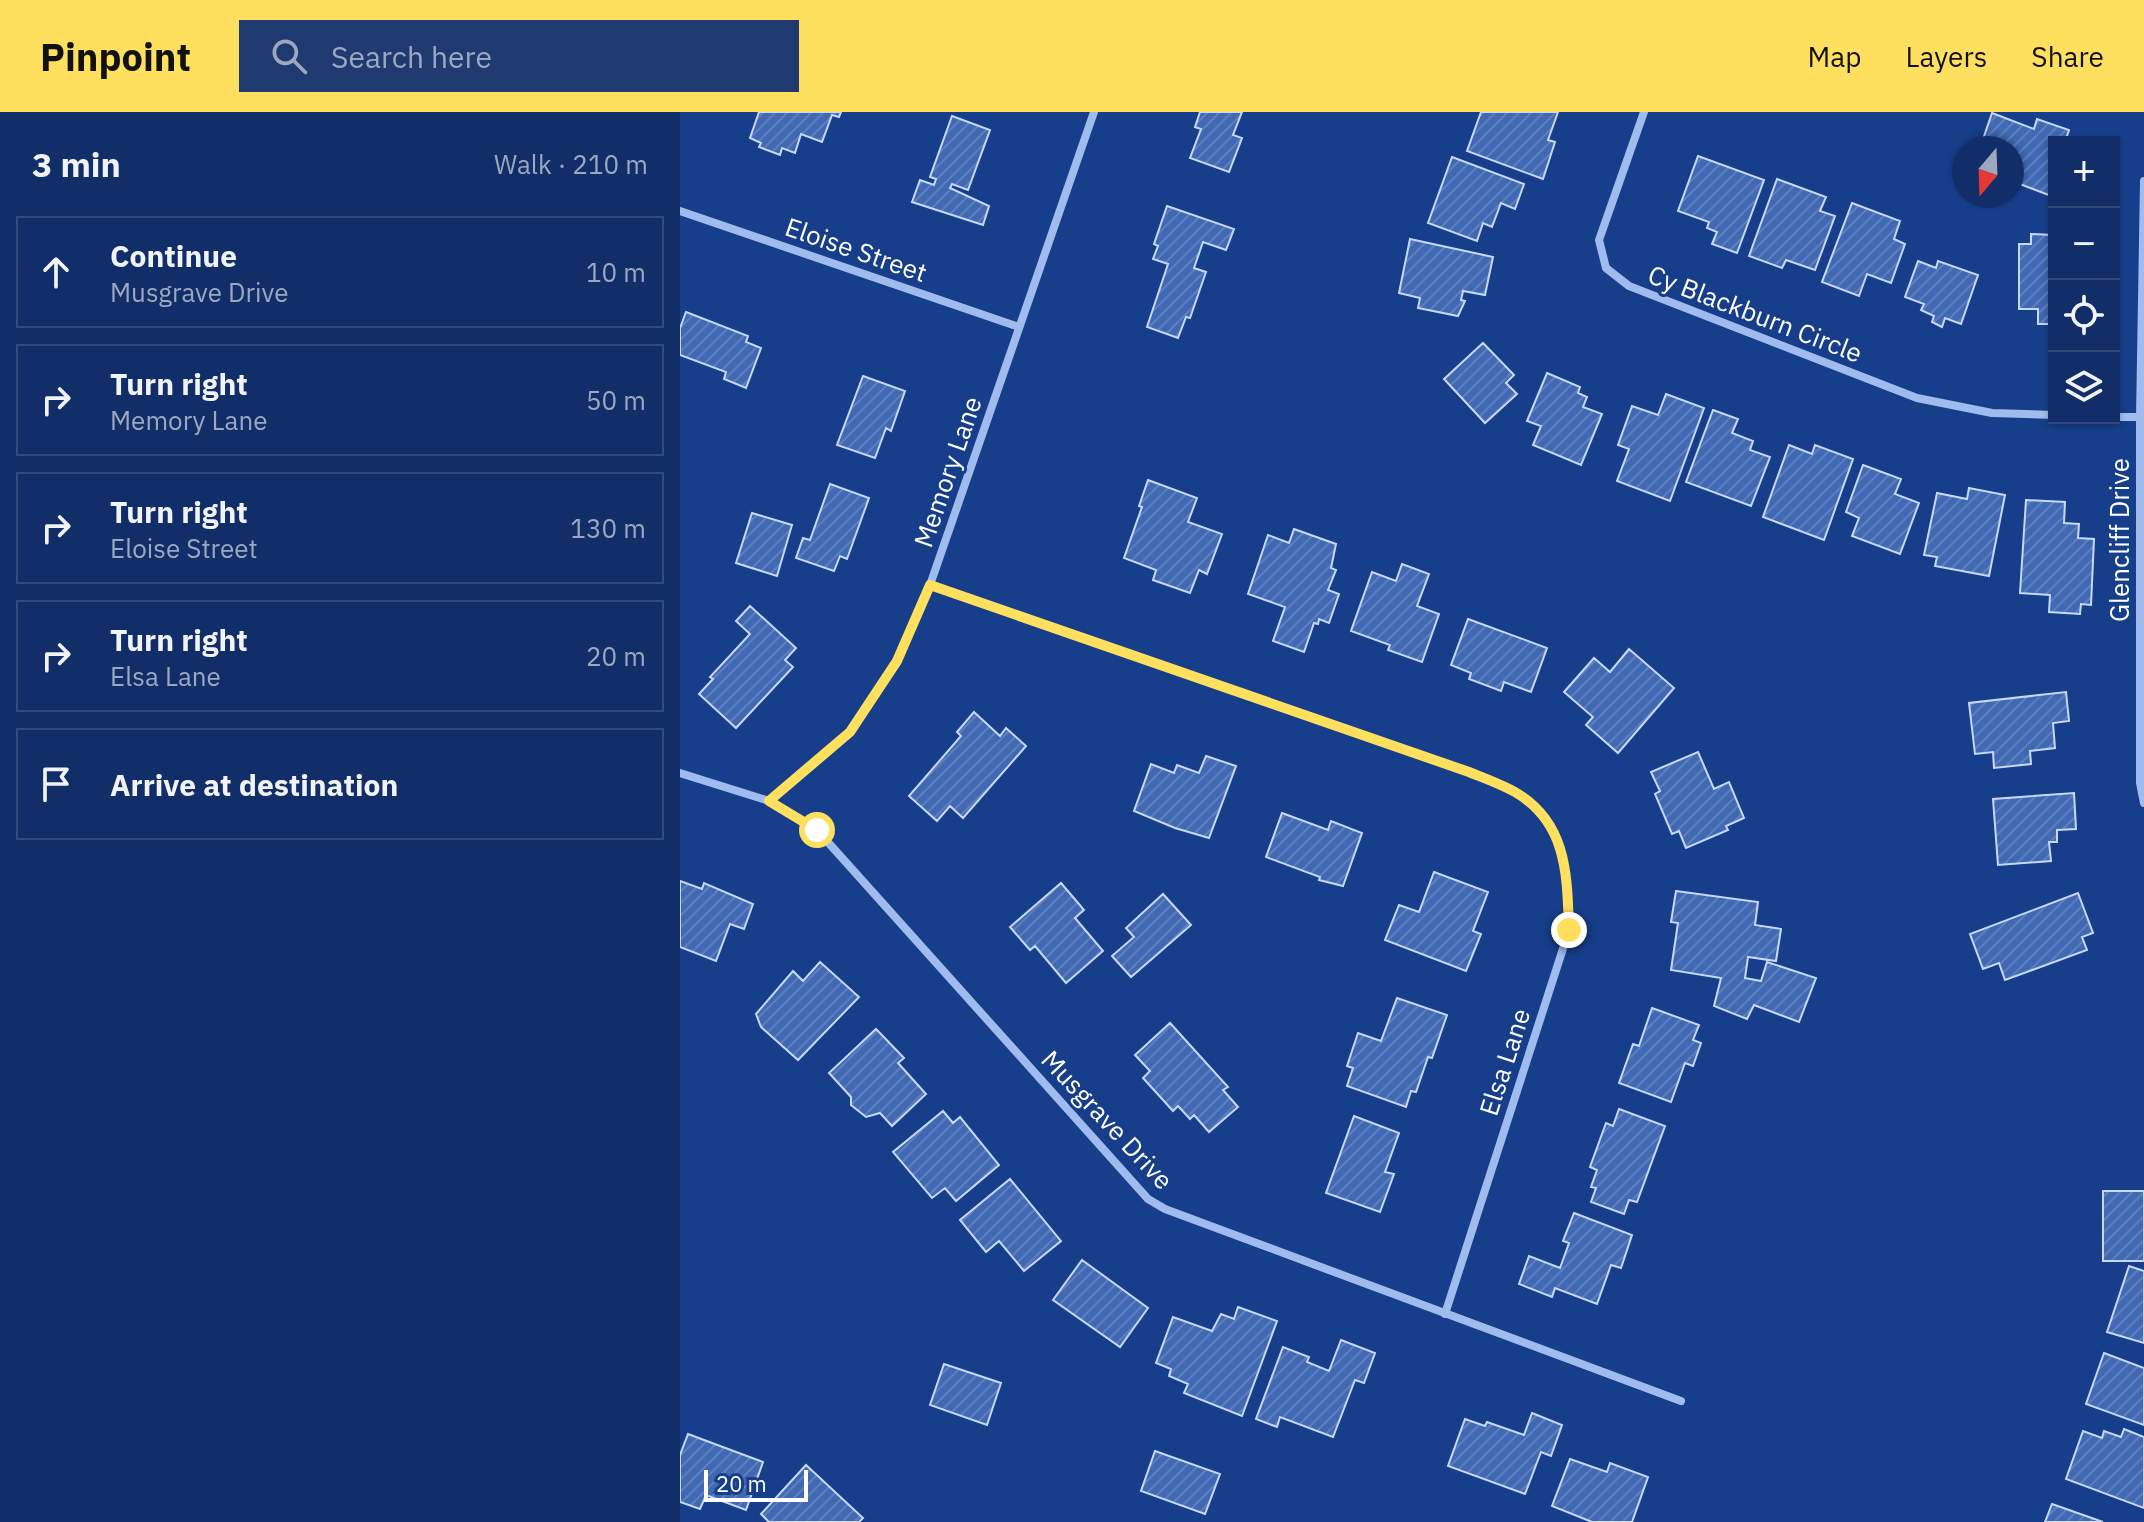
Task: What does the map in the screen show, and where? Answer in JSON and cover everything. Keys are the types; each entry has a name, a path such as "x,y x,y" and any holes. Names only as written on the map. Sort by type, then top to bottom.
{"street":[{"name":"Memory Lane","path":"769,801 850,732 897,661 930,585 1094,112"},
{"name":"Cy Blackburn Circle","path":"1644,112 1599,240 1606,268 1629,286 1917,398 1992,413 2048,415"},
{"name":"Glencliff Drive","path":"2144,181 2140,417 2140,783 2144,803"},
{"name":"Eloise Street","path":"680,211 1019,327"},
{"path":"2120,417 2140,417"},
{"name":"Elsa Lane","path":"930,585 1469,772 1516,793 1549,821 1566,867 1569,930 1445,1314"},
{"name":"Musgrave Drive","path":"680,773 769,801 817,830 1148,1199 1165,1209 1681,1401"}],"building":[{"path":"759,112 841,112 839,117 832,115 822,142 801,134 795,153 782,148 780,155 759,147 761,143 750,138"},
{"path":"1200,112 1242,112 1233,135 1242,138 1229,172 1190,158 1201,129 1195,127"},
{"path":"1481,112 1558,112 1548,140 1555,142 1543,179 1467,151"},
{"path":"1992,113 2034,129 2037,119 2069,130 2067,136 2048,136 2048,195 2024,186 2024,136 1984,136"},
{"path":"952,116 990,130 968,190 952,184 950,188 989,206 983,225 912,202 920,180 934,185 936,179 930,177"},
{"path":"1698,156 1764,180 1737,253 1712,244 1717,232 1707,228 1709,222 1678,211"},
{"path":"1452,157 1524,184 1515,209 1501,203 1492,227 1483,223 1477,241 1428,223"},
{"path":"1777,179 1826,197 1820,211 1835,216 1815,270 1786,260 1782,268 1749,256"},
{"path":"1852,203 1900,221 1894,239 1905,244 1891,283 1867,274 1859,296 1822,282"},
{"path":"1167,206 1234,229 1226,250 1203,242 1194,268 1206,272 1190,318 1186,317 1178,338 1147,327 1168,264 1153,259 1158,246 1154,244"},
{"path":"2031,234 2048,235 2048,324 2038,324 2038,309 2019,309 2019,244 2031,244"},
{"path":"1410,239 1493,257 1485,295 1463,291 1461,300 1465,301 1458,316 1418,308 1420,298 1399,293"},
{"path":"1918,261 1936,268 1938,261 1978,275 1961,324 1945,318 1942,327 1932,322 1934,316 1921,310 1924,304 1905,297"},
{"path":"686,312 748,336 746,342 761,348 746,388 724,379 726,372 680,355 680,328"},
{"path":"1483,343 1514,375 1506,383 1517,394 1485,423 1444,379"},
{"path":"1547,373 1580,387 1578,393 1587,397 1583,407 1602,414 1581,465 1533,445 1541,426 1527,421"},
{"path":"863,376 905,391 891,431 886,428 875,458 837,445"},
{"path":"1666,394 1704,408 1670,501 1617,481 1629,449 1618,445 1632,406 1658,415"},
{"path":"1713,410 1738,419 1732,433 1753,441 1750,450 1770,457 1751,506 1686,482"},
{"path":"1789,445 1812,454 1815,445 1853,459 1824,540 1763,517"},
{"path":"1863,465 1901,479 1895,494 1919,503 1900,554 1852,536 1859,518 1846,512"},
{"path":"1148,480 1197,498 1188,522 1222,534 1207,574 1199,570 1190,593 1153,580 1156,570 1124,558"},
{"path":"830,484 869,498 847,559 840,556 834,571 796,558 803,538 810,540"},
{"path":"1969,488 2005,495 1989,576 1935,566 1937,557 1924,555 1937,493 1967,499"},
{"path":"2026,500 2065,502 2064,523 2079,524 2078,538 2094,539 2091,605 2081,604 2080,614 2049,612 2050,595 2020,593"},
{"path":"752,513 792,525 777,576 736,563"},
{"path":"1294,529 1336,544 1331,568 1336,570 1328,590 1339,594 1329,623 1319,619 1318,624 1314,623 1304,652 1273,641 1285,607 1248,594 1268,535 1289,543"},
{"path":"1402,564 1429,574 1417,606 1439,614 1422,662 1388,650 1390,645 1351,631 1372,572 1396,581"},
{"path":"750,606 796,648 785,660 793,667 736,728 699,694 713,679 710,677 750,634 736,621"},
{"path":"1468,619 1547,648 1531,692 1504,682 1501,691 1469,679 1471,673 1451,665"},
{"path":"1629,649 1674,688 1618,753 1586,725 1593,717 1564,692 1594,658 1610,672"},
{"path":"2066,692 2069,721 2053,723 2055,748 2030,751 2031,764 1994,768 1993,752 1975,754 1969,703"},
{"path":"974,712 1000,736 1006,728 1026,746 963,818 950,806 937,821 909,796 961,736 957,732"},
{"path":"1698,752 1714,789 1729,782 1744,818 1726,826 1728,830 1686,848 1679,831 1672,834 1655,794 1660,791 1651,772"},
{"path":"1206,756 1236,766 1209,838 1134,811 1151,764 1174,773 1177,765 1199,773"},
{"path":"2074,793 2076,829 2057,830 2057,842 2049,842 2051,861 1998,865 1993,799"},
{"path":"1282,813 1328,830 1331,821 1362,833 1343,886 1319,880 1320,877 1266,857"},
{"path":"1434,872 1488,892 1473,931 1481,934 1466,971 1385,940 1399,905 1419,912"},
{"path":"680,881 702,889 704,883 753,904 744,929 730,924 716,961 680,947"},
{"path":"1061,883 1084,910 1075,918 1103,951 1066,983 1035,946 1030,950 1010,927"},
{"path":"1676,891 1758,902 1755,925 1781,929 1776,961 1748,957 1745,978 1761,981 1767,962 1816,978 1799,1022 1754,1005 1747,1019 1714,1006 1721,978 1671,970 1678,923 1671,922"},
{"path":"2078,893 2093,933 2082,937 2087,950 2005,980 1999,963 1983,969 1970,934"},
{"path":"1163,894 1191,925 1131,977 1112,956 1134,937 1126,928"},
{"path":"820,962 859,997 798,1060 761,1027 756,1014 793,971 803,981"},
{"path":"1397,998 1447,1015 1432,1058 1428,1057 1416,1092 1411,1091 1406,1107 1347,1086 1353,1068 1347,1066 1358,1033 1381,1041"},
{"path":"1652,1008 1699,1025 1693,1040 1701,1043 1693,1066 1685,1063 1671,1102 1619,1083 1633,1044 1639,1046"},
{"path":"1170,1023 1228,1087 1223,1090 1238,1107 1209,1132 1194,1115 1190,1119 1178,1106 1173,1111 1143,1078 1150,1071 1135,1055"},
{"path":"876,1029 904,1058 898,1063 926,1094 892,1126 880,1113 866,1117 851,1105 851,1097 829,1073"},
{"path":"1619,1109 1665,1126 1637,1202 1629,1200 1624,1214 1591,1202 1596,1188 1591,1187 1597,1170 1590,1167 1606,1123 1613,1126"},
{"path":"943,1111 953,1123 960,1117 999,1165 956,1201 945,1188 932,1198 893,1152"},
{"path":"1354,1116 1399,1133 1385,1172 1394,1174 1380,1212 1326,1193"},
{"path":"1010,1179 1061,1241 1024,1271 999,1241 986,1252 960,1220"},
{"path":"2103,1191 2144,1191 2144,1261 2103,1261"},
{"path":"1574,1213 1632,1235 1621,1268 1611,1265 1597,1304 1555,1288 1552,1297 1519,1284 1529,1256 1560,1268 1569,1243 1563,1241"},
{"path":"1082,1260 1148,1308 1120,1347 1053,1300"},
{"path":"2129,1266 2144,1271 2144,1343 2107,1332"},
{"path":"1238,1307 1277,1321 1242,1416 1184,1393 1188,1384 1169,1376 1171,1369 1156,1363 1173,1317 1212,1331 1221,1314 1234,1319"},
{"path":"1341,1340 1375,1353 1364,1383 1355,1380 1333,1437 1280,1417 1277,1427 1256,1419 1283,1347 1309,1357 1307,1362 1329,1371"},
{"path":"2104,1353 2144,1368 2144,1425 2086,1404"},
{"path":"944,1364 1001,1383 987,1425 930,1405"},
{"path":"1532,1413 1562,1425 1551,1456 1541,1452 1525,1494 1448,1466 1465,1419 1485,1426 1487,1422 1524,1435"},
{"path":"2124,1429 2144,1437 2144,1508 2066,1479 2083,1431 2102,1438 2104,1431 2121,1437"},
{"path":"688,1434 763,1462 746,1510 706,1495 700,1509 680,1502 680,1455"},
{"path":"1155,1451 1220,1474 1205,1514 1141,1491"},
{"path":"1570,1459 1607,1472 1610,1463 1648,1477 1632,1522 1592,1522 1552,1506"},
{"path":"806,1465 863,1518 859,1522 769,1522 761,1514"},
{"path":"2052,1504 2103,1522 2045,1522"}],"route":[{"path":"817,830 769,801 850,732 897,661 930,585 1469,772 1516,793 1549,821 1566,867 1569,930"}]}
